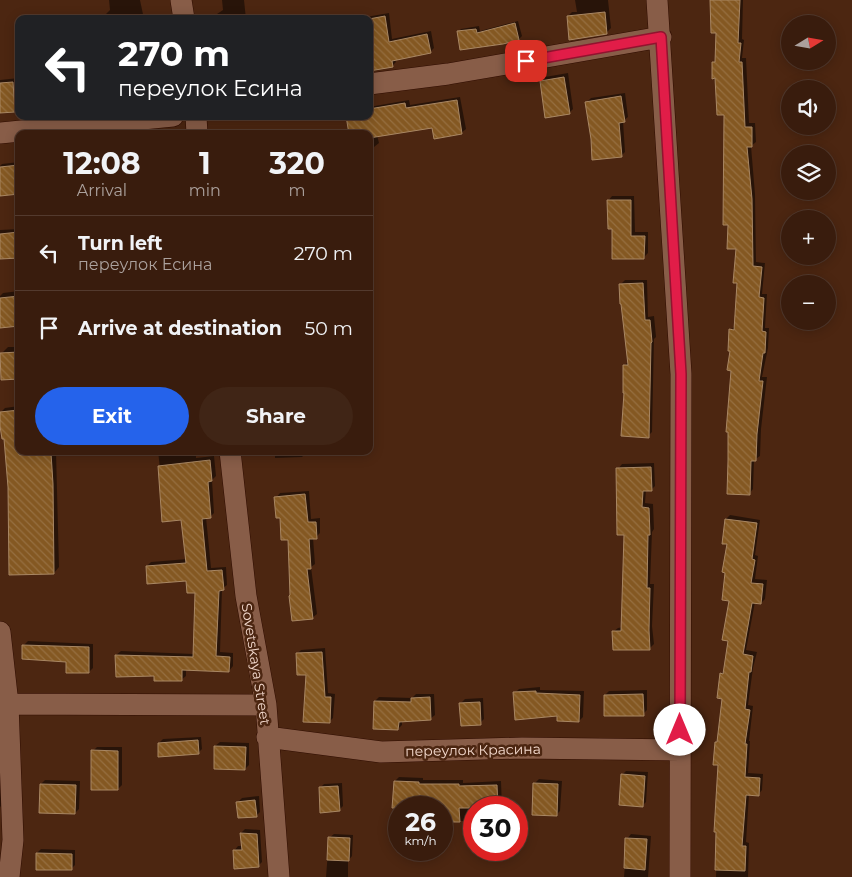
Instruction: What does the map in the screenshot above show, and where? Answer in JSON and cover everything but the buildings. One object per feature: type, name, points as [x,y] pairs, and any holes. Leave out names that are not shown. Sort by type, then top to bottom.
[{"type":"street","points":[[182,0],[184,15]]},
{"type":"street","points":[[657,0],[661,37],[681,374],[680,877]]},
{"type":"street","points":[[373,83],[448,74],[661,37]]},
{"type":"street","points":[[22,130],[130,120]]},
{"type":"street","points":[[0,132],[15,131]]},
{"type":"street","name":"Sovetskaya Street","points":[[230,455],[246,596],[266,705],[279,877]]},
{"type":"street","points":[[0,632],[13,840],[10,877]]},
{"type":"street","points":[[4,704],[266,705]]},
{"type":"street","name":"переулок Красина","points":[[267,738],[381,752],[522,748],[680,750]]},
{"type":"route","points":[[526,61],[661,37],[681,374],[680,730]]}]
